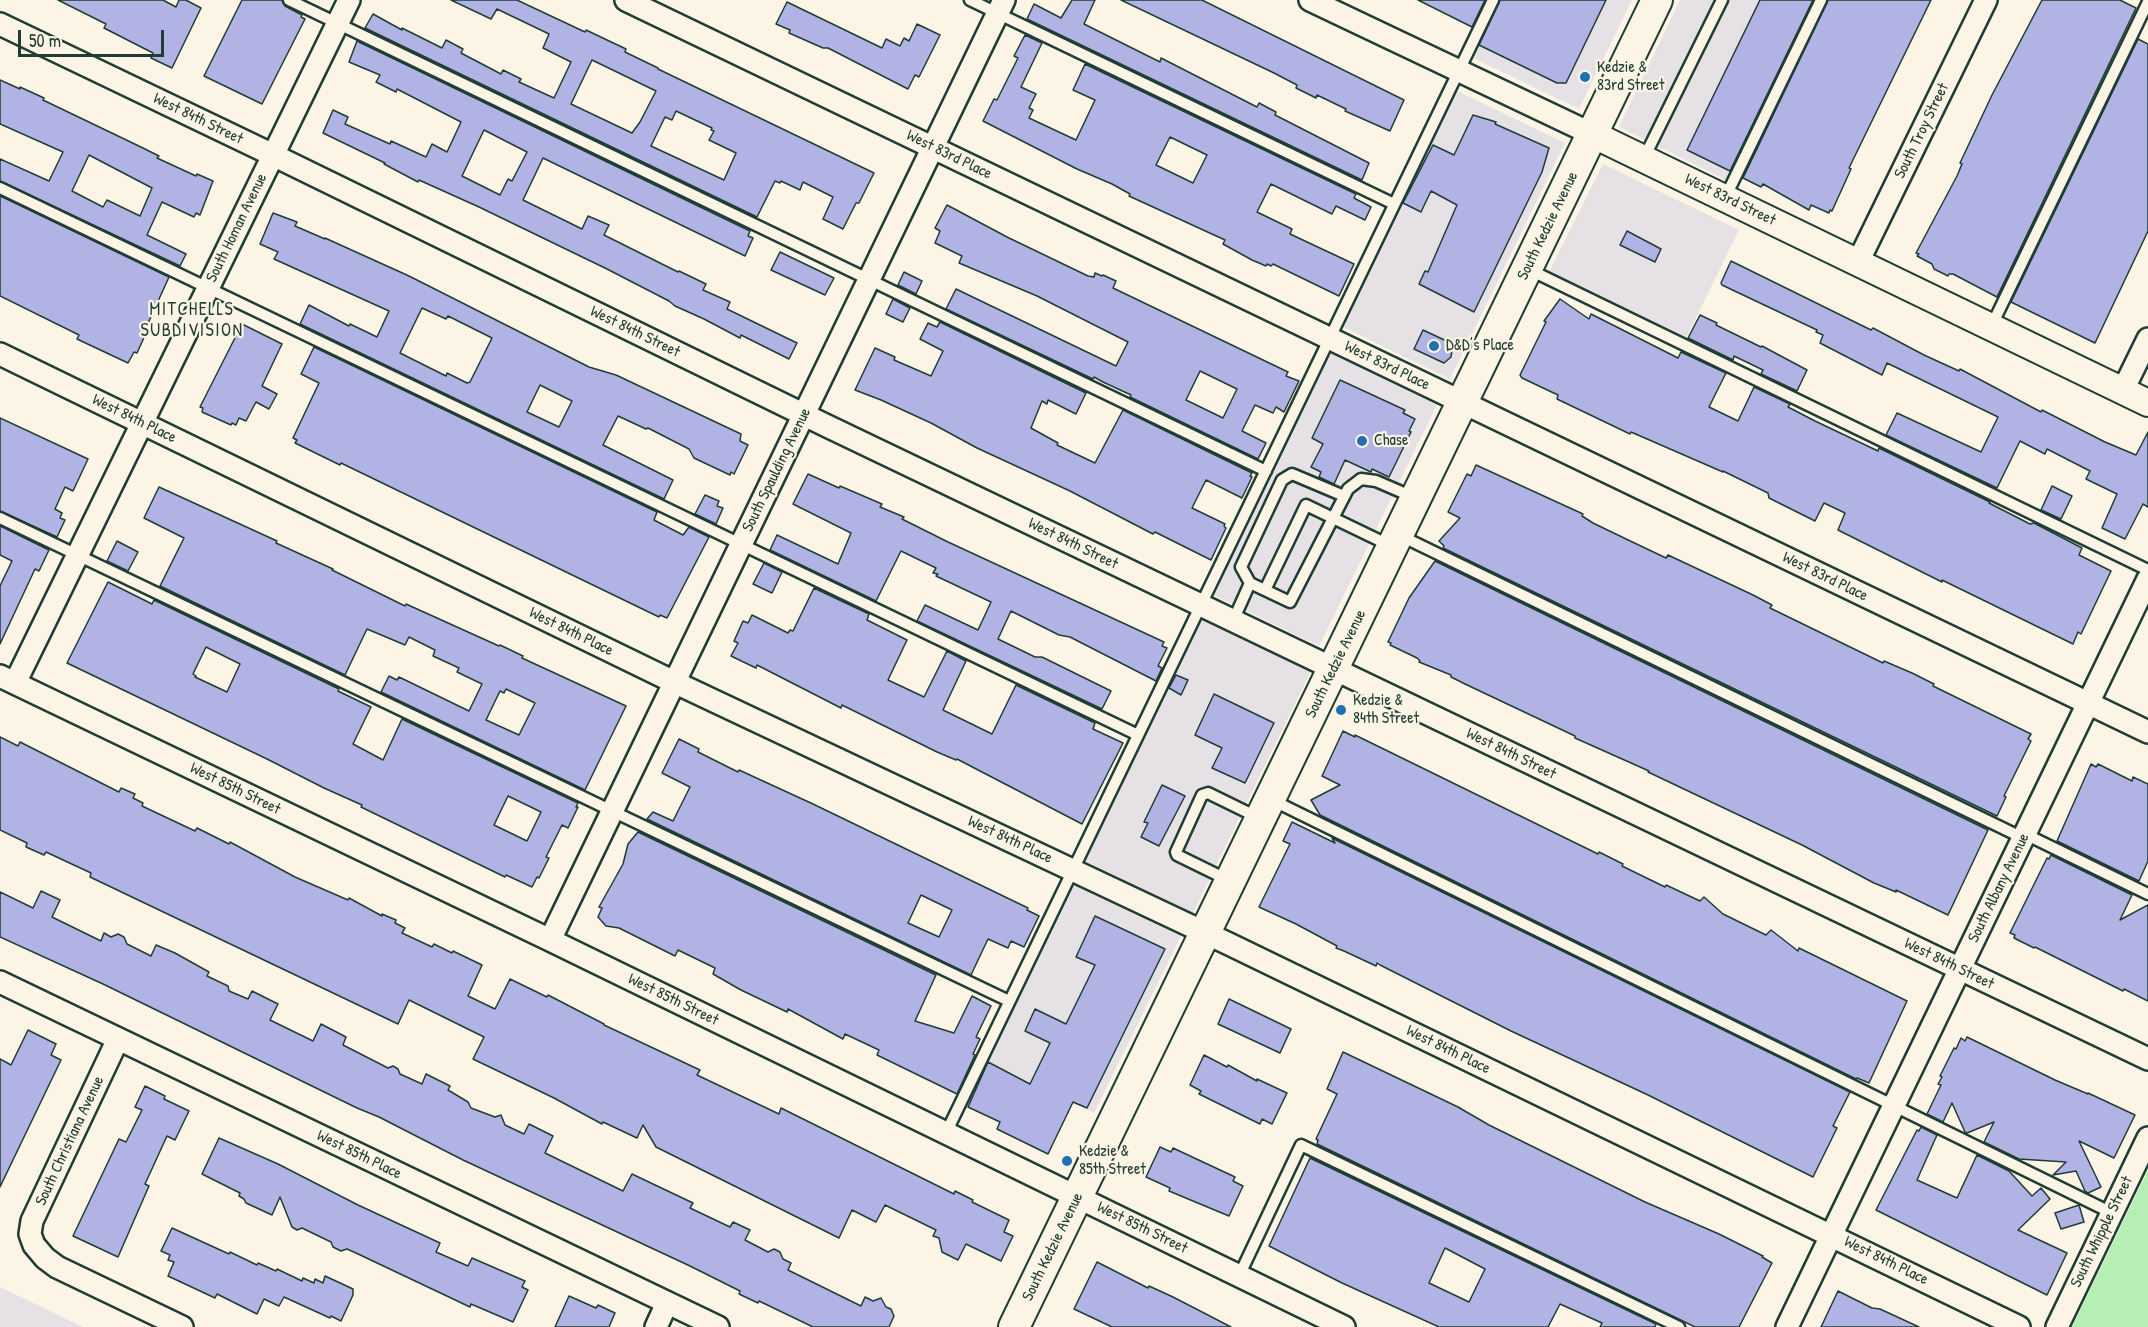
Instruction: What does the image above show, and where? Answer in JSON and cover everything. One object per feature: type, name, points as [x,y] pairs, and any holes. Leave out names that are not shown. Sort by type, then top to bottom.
[{"type":"main road","name":"South Kedzie Avenue","points":[[1018,1326],[1077,1197],[1657,0]]},
{"type":"street","name":"South Homan Avenue","points":[[8,680],[78,555],[349,0]]},
{"type":"street","name":"West 83rd Place","points":[[626,0],[2148,732]]},
{"type":"street","name":"South Troy Street","points":[[1858,262],[1986,0]]},
{"type":"street","name":"West 83rd Street","points":[[1321,2],[1458,72],[1592,134],[2148,403]]},
{"type":"street","name":"South Spaulding Avenue","points":[[550,940],[1001,7]]},
{"type":"street","name":"West 84th Street","points":[[0,24],[1233,621],[2148,1059]]},
{"type":"street","points":[[2123,390],[2148,339]]},
{"type":"street","name":"West 84th Place","points":[[0,354],[675,682],[1205,933],[2019,1327]]},
{"type":"street","name":"South Albany Avenue","points":[[1787,1327],[2148,579]]},
{"type":"street","name":"West 85th Street","points":[[8,680],[550,940],[1344,1327]]},
{"type":"street","name":"West 85th Place","points":[[0,982],[718,1327]]},
{"type":"street","name":"South Christiana Avenue","points":[[118,1039],[32,1221],[30,1234],[34,1245],[57,1267],[182,1327]]},
{"type":"street","name":"South Whipple Street","points":[[2057,1327],[2148,1138]]},
{"type":"street","points":[[656,1327],[668,1303]]},
{"type":"lane","points":[[289,0],[1266,471]]},
{"type":"lane","points":[[970,0],[1001,7],[1395,204]]},
{"type":"lane","points":[[946,1133],[1493,0]]},
{"type":"lane","points":[[1644,159],[1722,0]]},
{"type":"lane","points":[[1725,198],[1821,0]]},
{"type":"lane","points":[[1991,327],[2148,2]]},
{"type":"lane","points":[[0,188],[1138,735]]},
{"type":"lane","points":[[1528,269],[2148,570]]},
{"type":"lane","points":[[1344,496],[1292,474],[1282,480],[1241,567],[1250,583],[1290,602],[1344,496],[1348,489],[1360,479],[1376,481],[1416,499]]},
{"type":"lane","points":[[1265,590],[1306,505],[1333,518],[1396,541],[2148,894]]},
{"type":"lane","points":[[0,518],[1010,1001]]},
{"type":"lane","points":[[1233,621],[1250,583]]},
{"type":"lane","points":[[1230,881],[1177,855],[1176,852],[1202,795],[1208,793],[1265,809],[1894,1105],[2112,1213]]},
{"type":"lane","points":[[1239,1276],[1301,1145],[1678,1327]]},
{"type":"shaded area","points":[[1493,0],[1632,0],[1579,109],[1467,55]]},
{"type":"shaded area","points":[[1680,0],[1821,0],[1732,183],[1619,127]]},
{"type":"shaded area","points":[[1451,88],[1565,143],[1450,379],[1337,324]]},
{"type":"shaded area","points":[[1603,164],[1739,230],[1683,344],[1546,278]]},
{"type":"shaded area","points":[[1324,350],[1437,405],[1319,646],[1207,592]]},
{"type":"shaded area","points":[[1195,617],[1311,671],[1193,913],[1079,858]]},
{"type":"shaded area","points":[[1067,882],[1181,936],[1094,1113],[982,1059]]},
{"type":"shaded area","points":[[0,1287],[83,1327],[0,1327]]},
{"type":"green space","points":[[2148,1170],[2148,1327],[2072,1327]]},
{"type":"building","points":[[58,0],[163,0],[176,7],[179,0],[186,0],[201,8],[172,68],[151,58],[153,53],[104,28],[106,24]]},
{"type":"building","points":[[242,0],[282,0],[285,6],[305,19],[262,104],[204,76]]},
{"type":"building","points":[[451,0],[517,0],[626,49],[625,52],[658,69],[874,173],[843,229],[823,219],[833,197],[803,182],[800,190],[781,181],[780,183],[775,181],[757,217],[365,28],[373,14],[442,48],[446,40],[463,49],[461,53],[501,74],[503,70],[521,79],[519,82],[554,98],[571,62],[543,48],[549,34],[497,9],[491,19]],"holes":[[[592,60],[656,91],[632,133],[571,104]],[[676,111],[712,128],[711,130],[714,131],[709,140],[736,153],[724,180],[651,146],[665,117],[672,120]]]},
{"type":"building","points":[[1072,0],[1095,0],[1084,24],[1160,62],[1161,58],[1257,107],[1259,103],[1276,112],[1275,115],[1369,163],[1362,180],[1027,19],[1034,4],[1061,18]]},
{"type":"building","points":[[1121,0],[1202,0],[1404,100],[1390,131],[1345,111],[1346,109],[1317,95],[1316,98],[1274,73]]},
{"type":"building","points":[[1418,0],[1485,0],[1472,27]]},
{"type":"building","points":[[1500,0],[1606,0],[1566,83],[1557,83],[1479,45]]},
{"type":"building","points":[[1760,0],[1813,0],[1730,171],[1687,150]]},
{"type":"building","points":[[1828,0],[1931,0],[1849,168],[1851,169],[1832,211],[1830,210],[1829,213],[1811,205],[1809,210],[1763,184],[1761,187],[1743,178]]},
{"type":"building","points":[[2042,0],[2120,0],[2136,8],[1997,297],[1953,274],[1948,276],[1934,269],[1932,264],[1917,256],[1919,254],[1916,253],[1957,176],[1962,164],[1960,163],[1992,95]]},
{"type":"building","points":[[787,2],[882,48],[886,39],[900,46],[904,38],[909,41],[917,24],[940,35],[919,77],[915,75],[908,89],[828,48],[789,33],[790,30],[776,24]]},
{"type":"building","points":[[1025,35],[1042,43],[1021,87],[1036,94],[1029,108],[1033,110],[1029,118],[1076,140],[1095,100],[1073,90],[1085,64],[1356,194],[1354,198],[1371,207],[1365,220],[1336,206],[1332,214],[1271,184],[1257,212],[1292,229],[1290,234],[1354,264],[1339,296],[1273,264],[1266,266],[1252,260],[1223,244],[1225,240],[1129,196],[1130,194],[1112,184],[1077,169],[983,121],[994,99],[997,100],[1018,58],[1014,56]],"holes":[[[1170,137],[1207,155],[1193,183],[1156,165]]]},
{"type":"building","points":[[2138,39],[2148,44],[2148,231],[2095,343],[2011,302]]},
{"type":"building","points":[[357,41],[750,231],[748,236],[753,238],[745,256],[543,158],[523,200],[582,229],[588,216],[609,225],[604,235],[706,284],[703,290],[730,302],[727,309],[797,343],[789,359],[741,335],[740,338],[607,269],[479,207],[419,180],[418,182],[323,133],[333,110],[348,117],[345,124],[426,157],[432,144],[447,152],[461,122],[397,89],[396,92],[376,82],[380,75],[349,62]],"holes":[[[484,130],[527,152],[512,181],[508,179],[500,195],[462,176]]]},
{"type":"building","points":[[0,80],[44,98],[43,100],[159,156],[157,158],[196,176],[197,174],[213,181],[200,215],[196,213],[194,217],[162,202],[147,235],[186,254],[180,266],[0,181],[0,159],[49,181],[63,152],[0,124]],"holes":[[[89,155],[152,188],[140,216],[107,200],[103,207],[72,191]]]},
{"type":"building","points":[[1473,115],[1496,122],[1495,124],[1549,148],[1542,172],[1474,312],[1419,284],[1425,271],[1428,272],[1457,205],[1431,191],[1421,212],[1403,203],[1433,145],[1454,155]]},
{"type":"building","points":[[0,196],[169,277],[137,353],[134,352],[128,363],[77,339],[79,335],[0,296]]},
{"type":"building","points":[[947,205],[1088,276],[1094,277],[1095,273],[1116,281],[1113,288],[1288,372],[1286,376],[1299,381],[1284,412],[1276,407],[1273,413],[1255,405],[1242,431],[1266,443],[1258,459],[1094,377],[1093,379],[946,309],[956,289],[1116,366],[1128,342],[1037,296],[959,263],[962,256],[935,243],[940,231],[935,228]],"holes":[[[1200,371],[1237,389],[1223,418],[1186,400]]]},
{"type":"building","points":[[273,213],[297,222],[295,226],[409,276],[589,367],[616,375],[741,434],[740,441],[748,445],[734,474],[731,472],[730,475],[694,458],[689,449],[618,416],[603,445],[673,480],[664,499],[300,324],[309,305],[349,326],[350,324],[377,337],[389,311],[274,259],[278,252],[260,244]],"holes":[[[422,308],[446,319],[448,316],[492,338],[470,382],[467,383],[447,373],[446,376],[400,353]],[[540,385],[572,401],[559,427],[527,412]]]},
{"type":"building","points":[[1627,231],[1661,249],[1655,262],[1620,245]]},
{"type":"building","points":[[780,252],[834,278],[825,295],[771,270]]},
{"type":"building","points":[[1731,261],[1871,330],[1873,328],[1924,355],[1959,371],[1960,369],[2041,412],[2042,410],[2136,455],[2148,432],[2148,507],[2143,504],[2125,539],[2102,528],[2117,494],[2086,479],[2090,471],[2047,449],[2045,454],[2020,441],[1997,488],[1886,435],[1897,413],[1981,452],[1998,417],[1887,363],[1882,375],[1820,343],[1823,335],[1816,332],[1817,330],[1722,285]]},
{"type":"building","points":[[904,272],[922,281],[916,294],[898,285]]},
{"type":"building","points":[[893,299],[910,308],[903,322],[886,314]]},
{"type":"building","points":[[1560,299],[1589,319],[1591,314],[1678,358],[1681,352],[1726,373],[1709,407],[1738,421],[1754,387],[1790,404],[1788,407],[1815,421],[1878,451],[1879,448],[2082,548],[2079,555],[2111,571],[2081,634],[2078,632],[2073,644],[1838,530],[1845,513],[1824,503],[1815,521],[1769,498],[1768,493],[1723,471],[1631,432],[1630,434],[1557,399],[1558,395],[1522,378],[1520,375],[1546,322],[1544,321]]},
{"type":"building","points":[[1700,315],[1807,370],[1797,391],[1761,374],[1763,370],[1734,356],[1733,360],[1688,338]]},
{"type":"building","points":[[940,322],[1086,393],[1076,414],[1048,400],[1047,404],[1042,401],[1031,428],[1058,443],[1057,445],[1095,463],[1123,410],[1252,473],[1242,498],[1206,480],[1192,508],[1225,524],[1226,528],[1211,560],[977,448],[931,423],[855,390],[875,348],[895,357],[894,360],[931,376],[943,351],[920,339],[928,323],[937,327]]},
{"type":"building","points":[[242,324],[282,344],[262,386],[277,394],[269,409],[256,402],[246,421],[239,418],[236,425],[232,423],[231,425],[202,412],[203,408],[200,407]]},
{"type":"building","name":"D&D’s Place","points":[[1423,330],[1453,344],[1451,357],[1444,363],[1414,349]]},
{"type":"building","points":[[314,347],[657,512],[654,520],[683,535],[689,527],[709,537],[667,618],[660,615],[659,617],[295,443],[297,440],[293,438],[319,383],[301,374]]},
{"type":"building","name":"Chase","points":[[1340,380],[1405,410],[1403,413],[1415,419],[1389,477],[1372,469],[1371,472],[1345,460],[1334,484],[1319,477],[1321,472],[1311,467],[1323,444],[1312,438]]},
{"type":"building","points":[[0,418],[88,459],[73,491],[65,487],[55,509],[62,513],[60,518],[65,520],[57,537],[0,511]]},
{"type":"building","points":[[1476,465],[1583,514],[1582,516],[1593,523],[1666,558],[1668,555],[1753,595],[1772,605],[1770,608],[1883,663],[1884,661],[1912,673],[1934,684],[1933,686],[2031,734],[2028,739],[2031,741],[2004,796],[2006,797],[1997,816],[1443,548],[1444,546],[1439,541],[1460,518],[1448,512],[1467,474],[1471,476]]},
{"type":"building","points":[[808,474],[882,504],[880,507],[904,517],[902,519],[948,542],[1164,642],[1162,646],[1167,648],[1158,666],[1162,668],[1156,681],[1070,637],[1059,635],[1011,611],[998,639],[1035,657],[1042,657],[1111,691],[1102,709],[917,621],[925,605],[978,630],[991,602],[936,576],[938,574],[933,573],[936,568],[901,551],[876,601],[770,550],[777,535],[838,564],[851,533],[793,504]]},
{"type":"building","points":[[2052,486],[2072,496],[2061,519],[2041,510]]},
{"type":"building","points":[[159,487],[277,541],[276,543],[405,606],[406,604],[500,645],[523,656],[522,658],[626,706],[585,790],[381,692],[389,676],[397,680],[399,677],[469,711],[482,684],[457,672],[459,668],[433,656],[435,650],[409,637],[405,645],[367,629],[345,675],[160,586],[184,538],[144,518]],"holes":[[[506,689],[535,703],[519,735],[486,720],[500,691],[504,693]]]},
{"type":"building","points":[[705,495],[719,501],[717,506],[723,508],[716,524],[695,514]]},
{"type":"building","points":[[0,526],[49,550],[39,571],[35,569],[0,644],[0,586],[12,561],[0,555]]},
{"type":"building","points":[[117,541],[138,552],[128,571],[107,561]]},
{"type":"building","points":[[1435,561],[1988,830],[1948,915],[1896,890],[1896,892],[1874,883],[1802,845],[1575,738],[1451,675],[1419,662],[1417,658],[1390,645],[1391,643],[1388,642],[1409,598]]},
{"type":"building","points":[[764,563],[782,572],[772,593],[753,584]]},
{"type":"building","points":[[108,582],[152,604],[154,600],[339,689],[338,691],[371,707],[353,744],[383,760],[402,719],[578,803],[576,807],[578,807],[568,828],[562,825],[546,857],[549,858],[532,887],[506,875],[505,877],[361,807],[362,805],[67,663]],"holes":[[[206,647],[240,664],[227,692],[193,674]],[[508,796],[541,812],[527,841],[494,825]]]},
{"type":"building","points":[[814,588],[869,614],[867,620],[907,640],[888,680],[924,697],[947,651],[966,661],[943,710],[992,734],[1016,685],[1095,723],[1093,729],[1123,743],[1082,824],[957,759],[937,752],[842,705],[841,708],[757,665],[756,668],[731,656],[738,643],[734,641],[743,621],[748,623],[752,615],[788,633],[790,630],[793,631]]},
{"type":"building","points":[[1176,675],[1188,680],[1181,695],[1169,688]]},
{"type":"building","points":[[1214,694],[1274,723],[1245,783],[1212,768],[1222,748],[1195,735]]},
{"type":"building","points":[[1343,731],[1598,854],[1599,852],[1665,887],[1666,885],[1700,901],[1704,897],[1723,914],[1766,935],[1771,930],[1798,951],[1799,948],[1907,1001],[1869,1083],[1856,1079],[1320,815],[1311,800],[1340,785],[1322,776]]},
{"type":"building","points":[[0,737],[18,746],[20,742],[119,792],[121,788],[135,794],[133,798],[143,803],[142,806],[195,831],[197,828],[229,844],[230,842],[295,877],[348,900],[349,898],[382,916],[382,914],[396,920],[395,923],[405,928],[402,933],[432,947],[434,944],[452,953],[453,951],[482,965],[468,996],[495,1009],[510,979],[547,997],[548,995],[604,1025],[700,1070],[697,1075],[779,1114],[781,1108],[954,1194],[955,1191],[973,1200],[972,1202],[1009,1220],[1004,1232],[1013,1236],[1001,1261],[966,1244],[958,1260],[942,1252],[939,1238],[933,1236],[936,1230],[885,1205],[876,1222],[852,1210],[839,1238],[656,1147],[643,1125],[637,1138],[603,1122],[602,1124],[473,1059],[484,1037],[409,1000],[398,1024],[90,877],[91,873],[46,852],[44,855],[26,847],[27,843],[0,830]]},
{"type":"building","points":[[679,739],[699,749],[698,752],[738,772],[739,770],[813,804],[1028,908],[1027,910],[1039,916],[1024,947],[1011,941],[1008,948],[988,939],[971,975],[647,819],[653,812],[673,821],[690,787],[662,773]],"holes":[[[921,895],[952,910],[939,937],[908,923]]]},
{"type":"building","points":[[2091,764],[2096,767],[2098,764],[2132,781],[2133,777],[2148,784],[2148,861],[2139,881],[2057,841]]},
{"type":"building","points":[[1162,785],[1185,796],[1159,846],[1141,837],[1148,823],[1144,822]]},
{"type":"building","points":[[1292,822],[1335,843],[1332,838],[1850,1092],[1833,1126],[1837,1128],[1813,1177],[1648,1095],[1511,1031],[1377,963],[1376,966],[1336,948],[1337,946],[1296,924],[1259,907],[1290,844],[1283,841]]},
{"type":"building","points":[[638,832],[936,975],[915,1021],[954,1033],[972,996],[991,1006],[976,1037],[980,1039],[973,1054],[975,1055],[957,1094],[877,1055],[879,1050],[845,1034],[843,1039],[788,1009],[787,1012],[741,990],[713,974],[715,968],[678,950],[675,956],[619,928],[606,926],[598,917],[602,908],[599,907],[623,864],[628,844]]},
{"type":"building","points":[[2051,855],[2132,895],[2120,920],[2148,905],[2148,1001],[2034,948],[2014,938],[2015,935],[2010,933],[2047,858],[2049,859]]},
{"type":"building","points":[[41,891],[60,900],[52,917],[101,941],[104,933],[111,937],[118,934],[124,937],[127,944],[151,956],[156,945],[175,953],[209,972],[207,976],[228,986],[229,991],[248,999],[252,991],[278,1004],[270,1020],[313,1041],[321,1024],[346,1037],[343,1045],[388,1068],[393,1066],[400,1074],[422,1084],[426,1074],[450,1086],[448,1090],[468,1102],[471,1108],[495,1117],[501,1115],[505,1125],[524,1134],[529,1124],[553,1136],[545,1153],[623,1191],[632,1174],[693,1203],[690,1208],[730,1227],[733,1222],[750,1230],[745,1240],[768,1252],[774,1249],[780,1252],[783,1259],[791,1263],[788,1270],[861,1306],[865,1297],[873,1301],[881,1298],[894,1316],[889,1327],[813,1327],[759,1301],[758,1303],[739,1294],[740,1291],[690,1266],[463,1160],[103,984],[0,937],[0,892],[33,908]]},
{"type":"building","points":[[1095,916],[1165,949],[1087,1108],[1073,1102],[1048,1154],[997,1129],[1000,1122],[968,1107],[988,1062],[1030,1084],[1050,1043],[1025,1031],[1035,1009],[1066,1024],[1095,965],[1076,957]]},
{"type":"building","points":[[1229,999],[1291,1029],[1280,1053],[1218,1024]]},
{"type":"building","points":[[28,1030],[56,1044],[51,1055],[61,1060],[0,1187],[0,1059],[11,1065]]},
{"type":"building","points":[[1967,1037],[2055,1080],[2135,1115],[2114,1158],[2079,1141],[2101,1187],[2088,1193],[2076,1171],[2053,1175],[2066,1162],[2019,1159],[1984,1142],[1994,1122],[1965,1132],[1952,1103],[1943,1122],[1927,1114],[1941,1085],[1938,1084],[1942,1077],[1940,1076],[1954,1048],[1956,1049],[1961,1038],[1965,1041]]},
{"type":"building","points":[[1343,1052],[1458,1107],[1489,1125],[1645,1202],[1763,1256],[1772,1263],[1739,1327],[1695,1327],[1317,1144],[1316,1139],[1337,1094],[1327,1089]]},
{"type":"building","points":[[1204,1055],[1287,1093],[1272,1124],[1262,1119],[1260,1124],[1199,1094],[1201,1091],[1190,1085]]},
{"type":"building","points":[[145,1086],[165,1096],[164,1099],[189,1111],[175,1140],[167,1136],[145,1184],[149,1186],[118,1257],[73,1236],[119,1139],[126,1142],[142,1110],[135,1107]]},
{"type":"building","points":[[1921,1127],[1937,1135],[1917,1180],[1957,1198],[1977,1155],[2009,1171],[2032,1196],[2041,1188],[2050,1199],[2018,1230],[2067,1253],[2047,1295],[1876,1210],[1917,1130],[1919,1131]]},
{"type":"building","points":[[219,1138],[278,1164],[440,1243],[436,1252],[468,1266],[472,1258],[525,1281],[522,1287],[528,1290],[513,1322],[471,1304],[470,1307],[347,1249],[341,1251],[333,1247],[331,1242],[302,1228],[297,1230],[292,1227],[280,1197],[272,1215],[246,1203],[239,1196],[240,1193],[202,1174]]},
{"type":"building","points":[[1160,1147],[1171,1152],[1173,1148],[1235,1177],[1233,1181],[1243,1186],[1229,1216],[1169,1191],[1170,1188],[1146,1177]]},
{"type":"building","points":[[1310,1158],[1656,1324],[1655,1327],[1600,1327],[1602,1323],[1560,1304],[1548,1327],[1439,1327],[1342,1283],[1269,1246]],"holes":[[[1445,1248],[1485,1269],[1469,1302],[1429,1283]]]},
{"type":"building","points":[[2079,1205],[2084,1222],[2061,1229],[2055,1213]]},
{"type":"building","points":[[172,1228],[229,1254],[230,1252],[276,1271],[277,1269],[302,1281],[303,1278],[314,1283],[315,1279],[323,1283],[325,1276],[353,1289],[353,1295],[341,1321],[284,1297],[279,1306],[264,1299],[257,1314],[217,1294],[215,1298],[168,1276],[174,1262],[168,1260],[170,1255],[161,1251]]},
{"type":"building","points":[[1097,1262],[1231,1327],[1112,1327],[1074,1309]]},
{"type":"building","points":[[1838,1291],[1872,1308],[1880,1309],[1919,1327],[1821,1327]]},
{"type":"building","points":[[569,1296],[596,1308],[598,1305],[615,1313],[609,1327],[555,1327]]},
{"type":"place","name":"Kedzie & 83rd Street","points":[[1585,77]]},
{"type":"place","name":"D&D’s Place","points":[[1434,346]]},
{"type":"place","name":"Chase","points":[[1362,441]]},
{"type":"place","name":"Kedzie & 84th Street","points":[[1341,710]]},
{"type":"place","name":"Kedzie & 85th Street","points":[[1067,1161]]},
{"type":"district","name":"MITCHELLS SUBDIVISION","points":[[192,320]]}]
